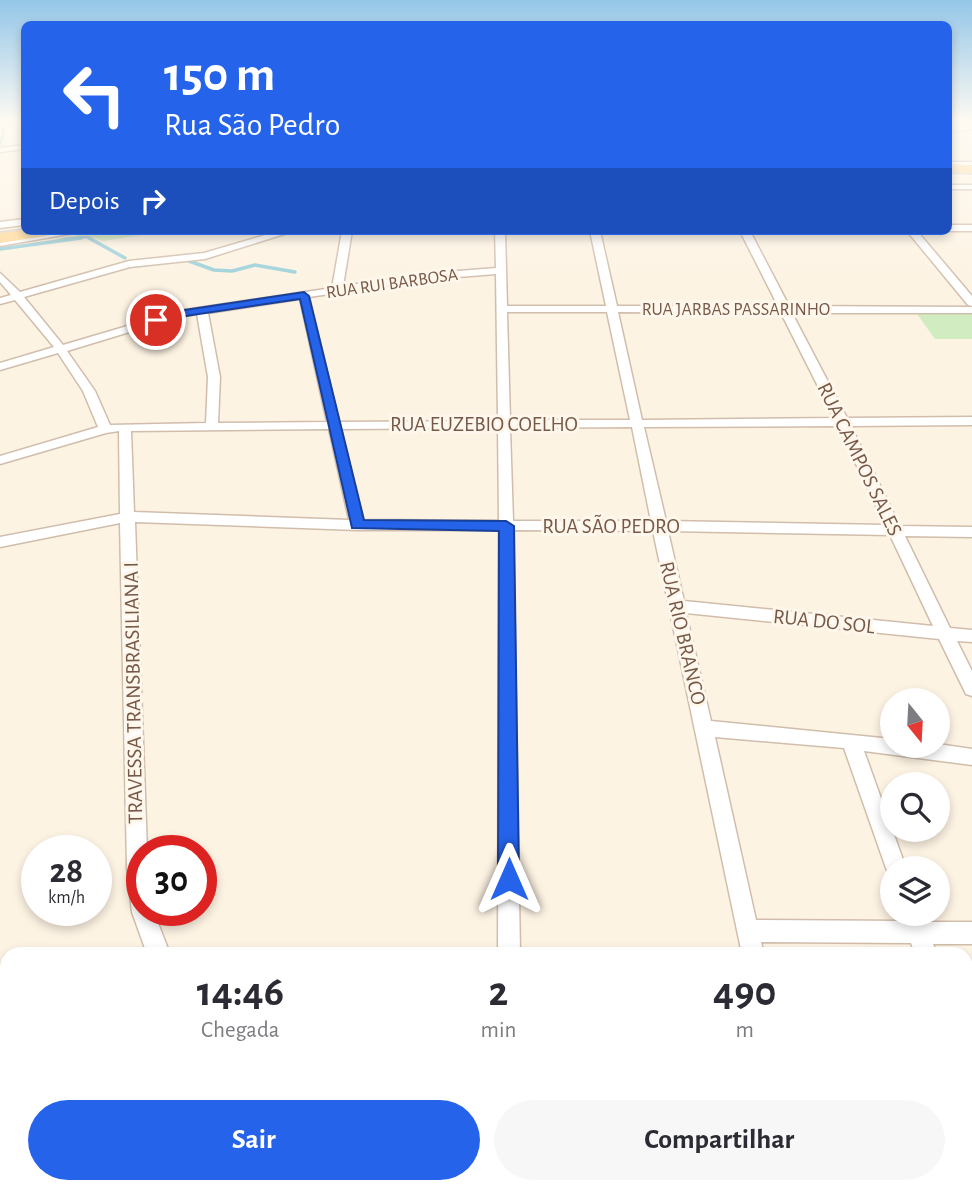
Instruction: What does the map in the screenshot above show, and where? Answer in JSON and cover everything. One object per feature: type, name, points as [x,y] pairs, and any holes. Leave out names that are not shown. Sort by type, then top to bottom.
[{"type":"main road","points":[[0,232],[21,229]]},
{"type":"main road","points":[[0,238],[21,235]]},
{"type":"street","points":[[952,185],[970,176]]},
{"type":"street","points":[[0,225],[21,222]]},
{"type":"street","points":[[952,228],[972,228]]},
{"type":"street","points":[[0,243],[54,235]]},
{"type":"street","points":[[0,301],[129,264],[205,256],[276,235]]},
{"type":"street","points":[[337,290],[346,235]]},
{"type":"street","points":[[500,235],[506,526],[509,947]]},
{"type":"street","name":"RUA RIO BRANCO","points":[[596,235],[751,947]]},
{"type":"street","name":"RUA CAMPOS SALES","points":[[747,235],[843,422],[972,689]]},
{"type":"street","points":[[915,235],[972,303]]},
{"type":"street","name":"RUA RUI BARBOSA","points":[[0,367],[178,314],[433,276],[499,271]]},
{"type":"street","points":[[0,276],[59,348],[102,414],[106,429]]},
{"type":"street","points":[[304,296],[358,524]]},
{"type":"street","name":"RUA JARBAS PASSARINHO","points":[[501,309],[972,310]]},
{"type":"street","points":[[202,311],[214,377],[212,426]]},
{"type":"street","name":"RUA EUZEBIO COELHO","points":[[0,460],[106,429],[125,427],[972,421]]},
{"type":"street","name":"TRAVESSA TRANSBRASILIANA I","points":[[125,427],[135,837],[140,904],[148,933],[155,947]]},
{"type":"street","name":"RUA SÃO PEDRO","points":[[0,542],[129,517],[358,524],[972,532]]},
{"type":"street","name":"RUA DO SOL","points":[[676,606],[972,636]]},
{"type":"street","points":[[704,728],[851,741],[972,757]]},
{"type":"street","points":[[851,741],[892,856]]},
{"type":"street","points":[[747,931],[972,933]]},
{"type":"green space","points":[[78,235],[141,235],[103,241],[89,236],[53,239]]},
{"type":"green space","points":[[917,314],[972,314],[972,339],[935,339]]},
{"type":"waterway","points":[[0,249],[81,238]]},
{"type":"waterway","points":[[89,238],[125,258]]},
{"type":"waterway","points":[[64,239],[92,239]]},
{"type":"waterway","points":[[189,261],[214,270],[232,271],[255,265],[295,272]]},
{"type":"route","points":[[156,320],[178,314],[304,296],[358,524],[506,526],[509,879]]}]
